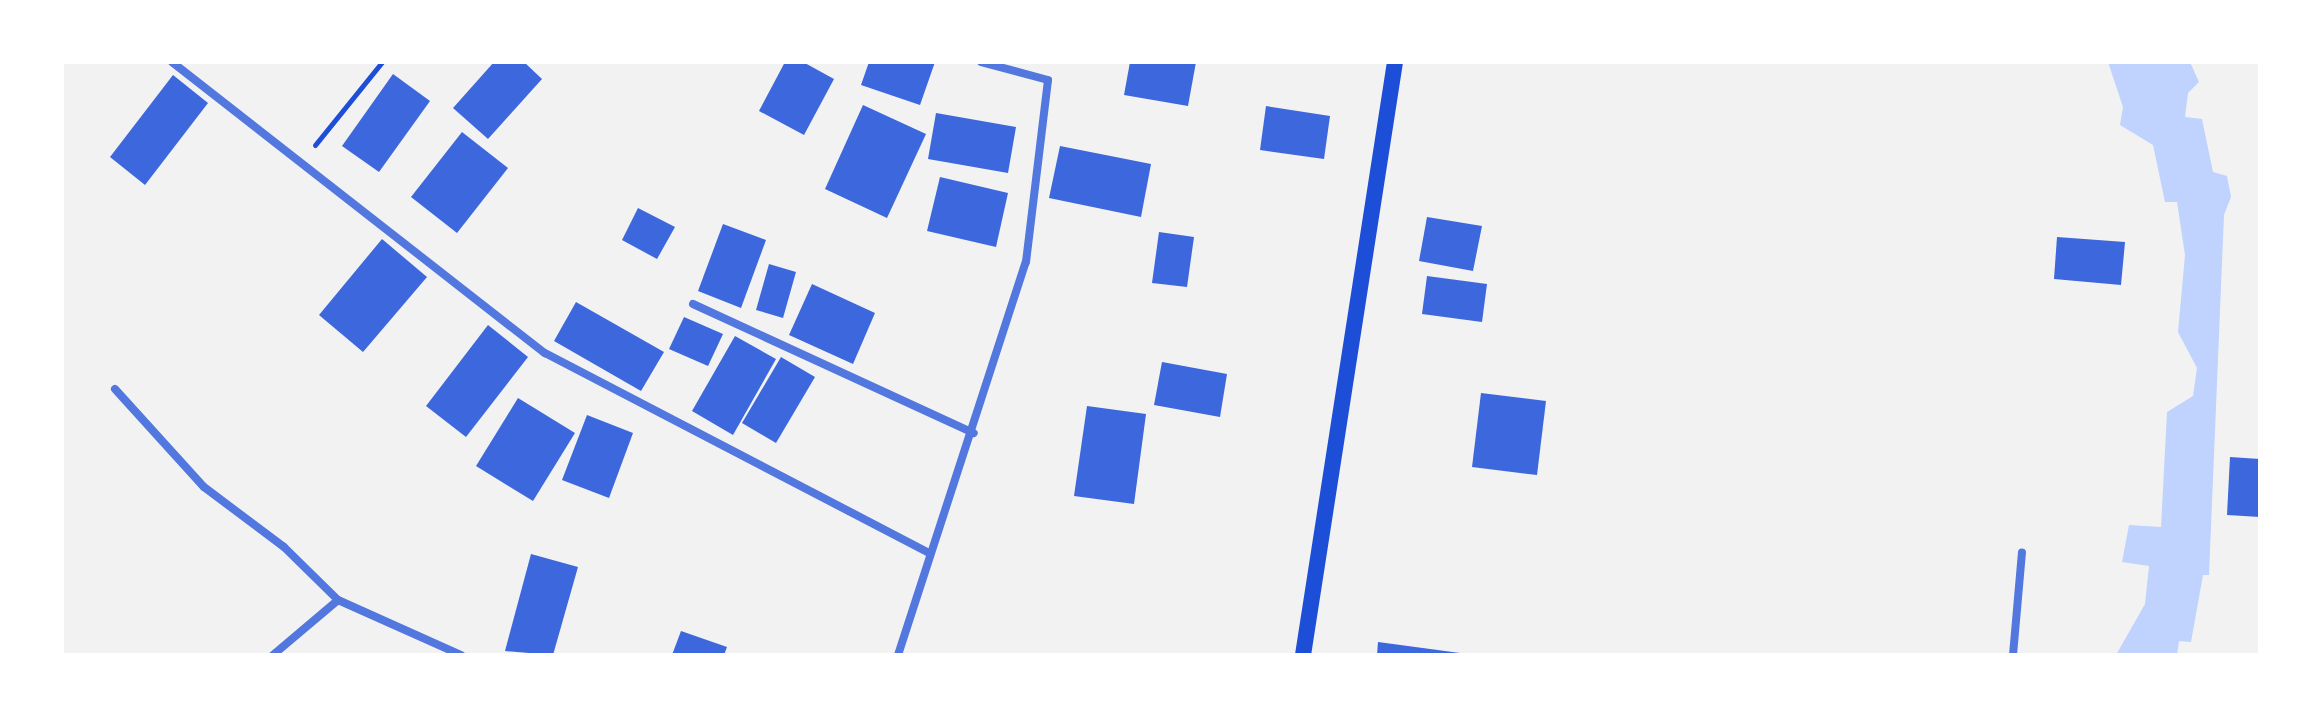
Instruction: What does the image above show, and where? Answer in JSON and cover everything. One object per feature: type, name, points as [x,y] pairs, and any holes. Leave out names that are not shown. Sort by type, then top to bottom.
[{"type":"main road","points":[[1303,655],[1395,62]]},
{"type":"street","points":[[172,62],[545,353],[928,552]]},
{"type":"street","points":[[898,655],[928,552],[974,433],[1026,262],[1048,80],[981,62]]},
{"type":"street","points":[[693,304],[974,433]]},
{"type":"street","points":[[115,389],[204,487],[284,547],[338,600],[461,655]]},
{"type":"street","points":[[2013,655],[2022,552]]},
{"type":"street","points":[[273,655],[338,600]]},
{"type":"path","points":[[301,161],[382,62]]},
{"type":"water","points":[[2108,62],[2190,62],[2199,82],[2188,93],[2185,117],[2202,119],[2213,172],[2227,176],[2231,197],[2224,215],[2209,575],[2203,575],[2191,642],[2179,641],[2177,655],[2116,655],[2145,604],[2149,566],[2122,562],[2129,525],[2161,527],[2167,412],[2193,396],[2197,368],[2178,332],[2185,255],[2177,202],[2165,202],[2153,145],[2120,125],[2123,107]]},
{"type":"building","points":[[494,62],[524,62],[542,79],[488,139],[453,108]]},
{"type":"building","points":[[785,62],[803,62],[834,79],[804,135],[759,111]]},
{"type":"building","points":[[869,62],[935,62],[920,105],[861,85]]},
{"type":"building","points":[[1130,62],[1196,62],[1188,106],[1124,95]]},
{"type":"building","points":[[393,74],[430,101],[379,172],[342,146]]},
{"type":"building","points":[[173,75],[208,103],[145,185],[110,157]]},
{"type":"building","points":[[863,105],[926,134],[887,218],[825,189]]},
{"type":"building","points":[[1266,106],[1330,116],[1324,159],[1260,150]]},
{"type":"building","points":[[936,113],[1016,127],[1008,173],[928,159]]},
{"type":"building","points":[[462,132],[508,168],[457,233],[411,197]]},
{"type":"building","points":[[1060,146],[1151,164],[1141,217],[1049,198]]},
{"type":"building","points":[[940,177],[1008,193],[996,247],[927,231]]},
{"type":"building","points":[[638,208],[675,227],[657,259],[622,240]]},
{"type":"building","points":[[1427,217],[1482,226],[1473,271],[1419,261]]},
{"type":"building","points":[[723,224],[766,240],[741,308],[698,291]]},
{"type":"building","points":[[1159,232],[1194,237],[1187,287],[1152,283]]},
{"type":"building","points":[[2057,237],[2125,242],[2121,285],[2054,279]]},
{"type":"building","points":[[382,239],[427,277],[363,352],[319,315]]},
{"type":"building","points":[[769,264],[796,272],[783,318],[756,310]]},
{"type":"building","points":[[1427,276],[1487,284],[1482,322],[1422,314]]},
{"type":"building","points":[[812,284],[875,313],[853,364],[789,335]]},
{"type":"building","points":[[576,302],[664,352],[641,391],[554,341]]},
{"type":"building","points":[[684,317],[723,334],[708,366],[669,349]]},
{"type":"building","points":[[488,325],[528,357],[466,437],[426,406]]},
{"type":"building","points":[[735,336],[776,359],[733,435],[692,411]]},
{"type":"building","points":[[781,357],[815,377],[776,443],[742,423]]},
{"type":"building","points":[[1162,362],[1227,374],[1220,417],[1154,405]]},
{"type":"building","points":[[1481,393],[1546,401],[1537,475],[1472,467]]},
{"type":"building","points":[[518,398],[575,433],[533,501],[476,466]]},
{"type":"building","points":[[1087,406],[1146,414],[1134,504],[1074,496]]},
{"type":"building","points":[[587,415],[633,433],[609,498],[562,480]]},
{"type":"building","points":[[2230,457],[2260,459],[2260,517],[2227,515]]},
{"type":"building","points":[[531,554],[578,567],[553,655],[505,651]]},
{"type":"building","points":[[681,631],[727,647],[724,655],[672,655]]},
{"type":"building","points":[[1378,642],[1460,653],[1460,655],[1377,655]]}]
